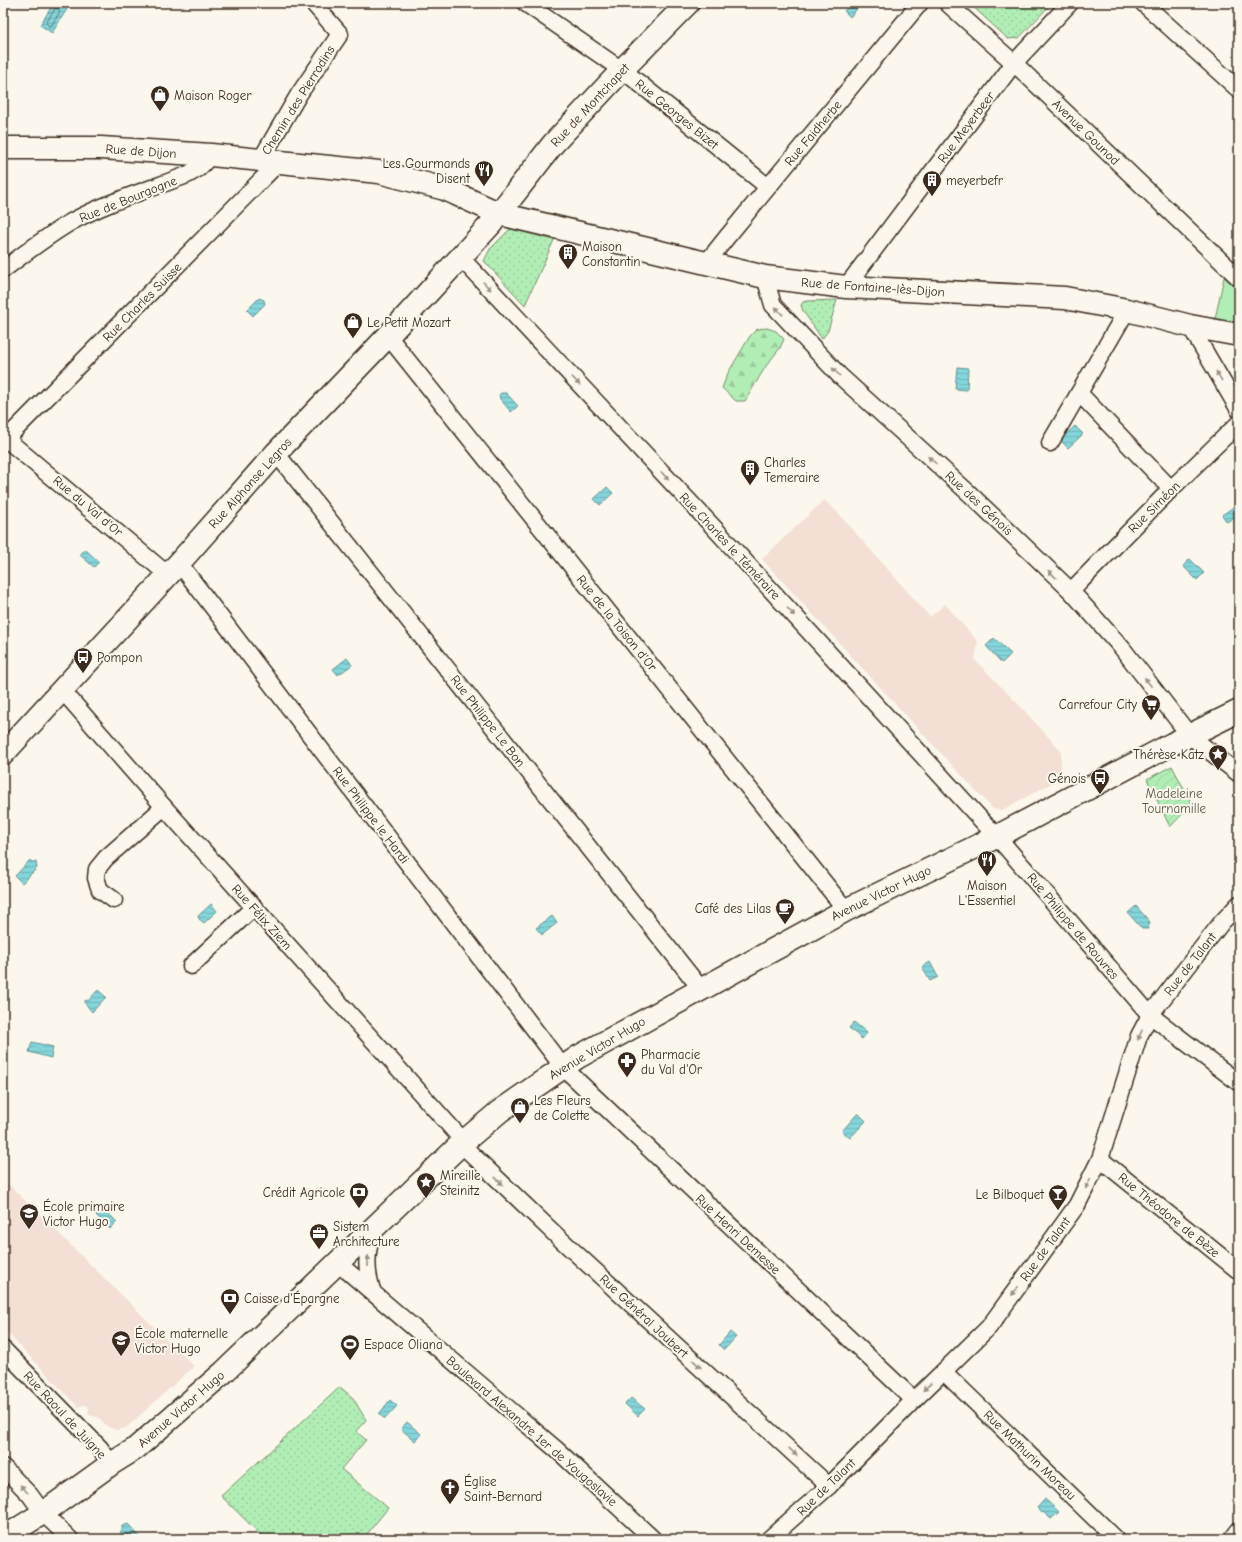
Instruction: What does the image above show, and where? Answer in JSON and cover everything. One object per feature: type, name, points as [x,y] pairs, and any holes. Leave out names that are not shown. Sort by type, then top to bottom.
[{"type":"street","name":"Chemin des Pierrodins","points":[[270,161],[299,94],[340,34],[312,3]]},
{"type":"street","name":"Rue Georges Bizet","points":[[525,3],[622,70],[768,187]]},
{"type":"street","name":"Rue de Montchapet","points":[[500,214],[553,144],[622,70],[688,3]]},
{"type":"street","name":"Rue Faidherbe","points":[[709,264],[711,257],[920,3]]},
{"type":"street","name":"Avenue Gounod","points":[[947,3],[1232,263],[1239,278]]},
{"type":"street","name":"Rue Meyerbeer","points":[[846,288],[1014,63],[1070,3]]},
{"type":"street","points":[[1143,3],[1239,90]]},
{"type":"street","name":"Rue de Dijon","points":[[3,148],[101,148],[211,155],[270,161]]},
{"type":"street","name":"Rue de Bourgogne","points":[[3,270],[42,240],[71,222],[105,206],[187,175],[199,168],[211,155]]},
{"type":"street","name":"Rue de Fontaine-lès-Dijon","points":[[270,161],[379,172],[445,189],[500,214],[765,277],[846,288],[1065,298],[1128,310],[1190,326],[1239,334]]},
{"type":"street","name":"Rue Charles Suisse","points":[[5,439],[270,161]]},
{"type":"street","name":"Rue Alphonse Legros","points":[[3,754],[174,569],[276,453],[388,336],[500,214]]},
{"type":"street","name":"Rue Charles le Téméraire","points":[[460,258],[723,537],[996,837]]},
{"type":"street","name":"Rue des Génois","points":[[765,277],[773,305],[839,376],[971,495],[1071,591],[1122,648],[1190,736],[1239,774]]},
{"type":"street","points":[[1050,443],[1128,310]]},
{"type":"street","points":[[1190,326],[1239,410]]},
{"type":"street","name":"Rue de la Toison d'Or","points":[[388,336],[408,359],[846,910]]},
{"type":"street","points":[[1079,393],[1171,489]]},
{"type":"street","name":"Rue Siméon","points":[[1071,591],[1171,489],[1239,423]]},
{"type":"street","name":"Rue du Val d'Or","points":[[5,439],[174,569]]},
{"type":"street","name":"Rue Philippe Le Bon","points":[[276,453],[701,989]]},
{"type":"street","name":"Rue Philippe le Hardi","points":[[174,569],[563,1067]]},
{"type":"street","name":"Rue Félix Ziem","points":[[62,690],[164,807],[458,1135],[461,1144]]},
{"type":"street","name":"Avenue Victor Hugo","points":[[3,1538],[43,1513],[111,1464],[135,1449],[224,1372],[461,1144],[500,1111],[563,1067],[578,1057],[846,910],[996,837],[1239,711]]},
{"type":"street","points":[[114,900],[100,890],[96,878],[97,869],[106,858],[164,807]]},
{"type":"street","name":"Rue Philippe de Rouvres","points":[[996,837],[1150,1015],[1239,1083]]},
{"type":"street","name":"Rue de Talant","points":[[769,1539],[829,1486],[993,1321],[1077,1205],[1100,1159],[1139,1036],[1150,1015],[1222,922],[1239,904]]},
{"type":"street","points":[[191,966],[254,907]]},
{"type":"street","name":"Rue Henri Demesse","points":[[563,1067],[914,1400]]},
{"type":"street","name":"Rue Général Joubert","points":[[461,1144],[556,1235],[829,1486]]},
{"type":"street","name":"Rue Théodore de Bèze","points":[[1100,1159],[1239,1271]]},
{"type":"street","points":[[373,1230],[368,1245],[367,1261],[368,1277],[374,1293]]},
{"type":"street","name":"Boulevard Alexandre 1er de Yougoslavie","points":[[338,1263],[557,1450],[653,1539]]},
{"type":"street","name":"Rue Raoul de Juigne","points":[[3,1349],[100,1448],[111,1464]]},
{"type":"street","name":"Rue Mathurin Moreau","points":[[944,1372],[1116,1539]]},
{"type":"street","points":[[3,1467],[30,1495],[43,1513],[70,1539]]},
{"type":"street","points":[[1232,1539],[1239,1530]]},
{"type":"shaded area","points":[[824,500],[836,511],[930,617],[945,604],[978,642],[975,660],[1061,751],[1061,778],[1002,810],[993,809],[762,559]]},
{"type":"shaded area","points":[[3,1179],[194,1366],[126,1428],[116,1430],[108,1427],[97,1416],[94,1417],[88,1414],[88,1406],[83,1405],[78,1407],[3,1328]]},
{"type":"green space","points":[[969,3],[1052,3],[1019,38],[1008,39]]},
{"type":"green space","points":[[510,229],[554,240],[525,305],[484,261],[490,249]]},
{"type":"green space","points":[[1224,277],[1239,291],[1239,320],[1236,322],[1224,323],[1215,319]]},
{"type":"green space","points":[[837,300],[828,331],[822,339],[803,311],[801,305],[803,302],[807,301]]},
{"type":"green space","points":[[767,328],[776,331],[784,339],[780,348],[766,366],[745,401],[736,401],[722,388],[728,373],[750,336],[757,329]]},
{"type":"green space","name":"Madeleine Tournamille","points":[[1172,766],[1192,804],[1170,827],[1147,779]]},
{"type":"green space","points":[[340,1387],[353,1398],[366,1420],[356,1431],[366,1440],[341,1469],[388,1508],[363,1539],[265,1539],[221,1496]]},
{"type":"water","points":[[54,3],[67,9],[52,33],[40,25]]},
{"type":"water","points":[[851,3],[862,3],[850,17],[844,11]]},
{"type":"water","points":[[259,298],[264,300],[265,304],[253,316],[247,310]]},
{"type":"water","points":[[957,367],[968,368],[967,390],[955,389]]},
{"type":"water","points":[[501,393],[506,393],[518,406],[511,412],[500,399],[499,395]]},
{"type":"water","points":[[1075,426],[1083,434],[1068,448],[1060,440]]},
{"type":"water","points":[[607,487],[613,493],[600,505],[594,499]]},
{"type":"water","points":[[1239,503],[1239,514],[1227,522],[1222,515]]},
{"type":"water","points":[[85,549],[99,562],[94,567],[80,555]]},
{"type":"water","points":[[1190,559],[1204,573],[1197,580],[1183,566]]},
{"type":"water","points":[[994,638],[1011,654],[1002,663],[986,646]]},
{"type":"water","points":[[347,658],[352,665],[338,675],[333,669]]},
{"type":"water","points":[[30,860],[32,862],[36,862],[37,868],[22,883],[15,876]]},
{"type":"water","points":[[211,904],[217,911],[204,923],[198,916]]},
{"type":"water","points":[[1136,906],[1150,922],[1148,929],[1142,929],[1128,913]]},
{"type":"water","points":[[552,916],[557,923],[542,935],[536,928]]},
{"type":"water","points":[[930,962],[938,977],[930,981],[922,967]]},
{"type":"water","points":[[98,990],[106,997],[92,1012],[84,1002],[86,1000],[88,1001]]},
{"type":"water","points":[[854,1022],[867,1033],[862,1039],[849,1028]]},
{"type":"water","points":[[32,1042],[53,1047],[51,1058],[29,1052]]},
{"type":"water","points":[[858,1113],[866,1121],[850,1138],[842,1131]]},
{"type":"water","points":[[101,1206],[117,1222],[110,1229],[94,1213]]},
{"type":"water","points":[[730,1332],[736,1337],[724,1350],[719,1345]]},
{"type":"water","points":[[631,1398],[645,1409],[638,1416],[625,1404]]},
{"type":"water","points":[[390,1400],[397,1406],[385,1419],[379,1414]]},
{"type":"water","points":[[407,1422],[421,1434],[415,1441],[401,1429]]},
{"type":"water","points":[[1045,1499],[1059,1512],[1051,1519],[1037,1508]]},
{"type":"water","points":[[128,1524],[142,1539],[126,1539],[120,1532],[122,1530],[122,1526]]},
{"type":"place","name":"Maison Roger","points":[[160,112]]},
{"type":"place","name":"Les Gourmands Disent","points":[[484,187]]},
{"type":"place","name":"meyerbefr","points":[[932,197]]},
{"type":"place","name":"Maison Constantin","points":[[568,270]]},
{"type":"place","name":"Le Petit Mozart","points":[[353,339]]},
{"type":"place","name":"Charles Temeraire","points":[[750,486]]},
{"type":"place","name":"Pompon","points":[[83,674]]},
{"type":"place","name":"Carrefour City","points":[[1151,721]]},
{"type":"place","name":"Thérèse Katz","points":[[1218,771]]},
{"type":"place","name":"Génois","points":[[1100,795]]},
{"type":"place","name":"Maison L'Essentiel","points":[[987,877]]},
{"type":"place","name":"Café des Lilas","points":[[785,925]]},
{"type":"place","name":"Pharmacie du Val d'Or","points":[[627,1078]]},
{"type":"place","name":"Les Fleurs de Colette","points":[[520,1124]]},
{"type":"place","name":"Mireille Steinitz","points":[[426,1199]]},
{"type":"place","name":"Crédit Agricole","points":[[359,1209]]},
{"type":"place","name":"Le Bilboquet","points":[[1058,1211]]},
{"type":"place","name":"École primaire Victor Hugo","points":[[29,1230]]},
{"type":"place","name":"Sistem Architecture","points":[[319,1250]]},
{"type":"place","name":"Caisse d'Épargne","points":[[230,1315]]},
{"type":"place","name":"École maternelle Victor Hugo","points":[[121,1357]]},
{"type":"place","name":"Espace Oliana","points":[[350,1361]]},
{"type":"place","name":"Église Saint-Bernard","points":[[450,1505]]}]
